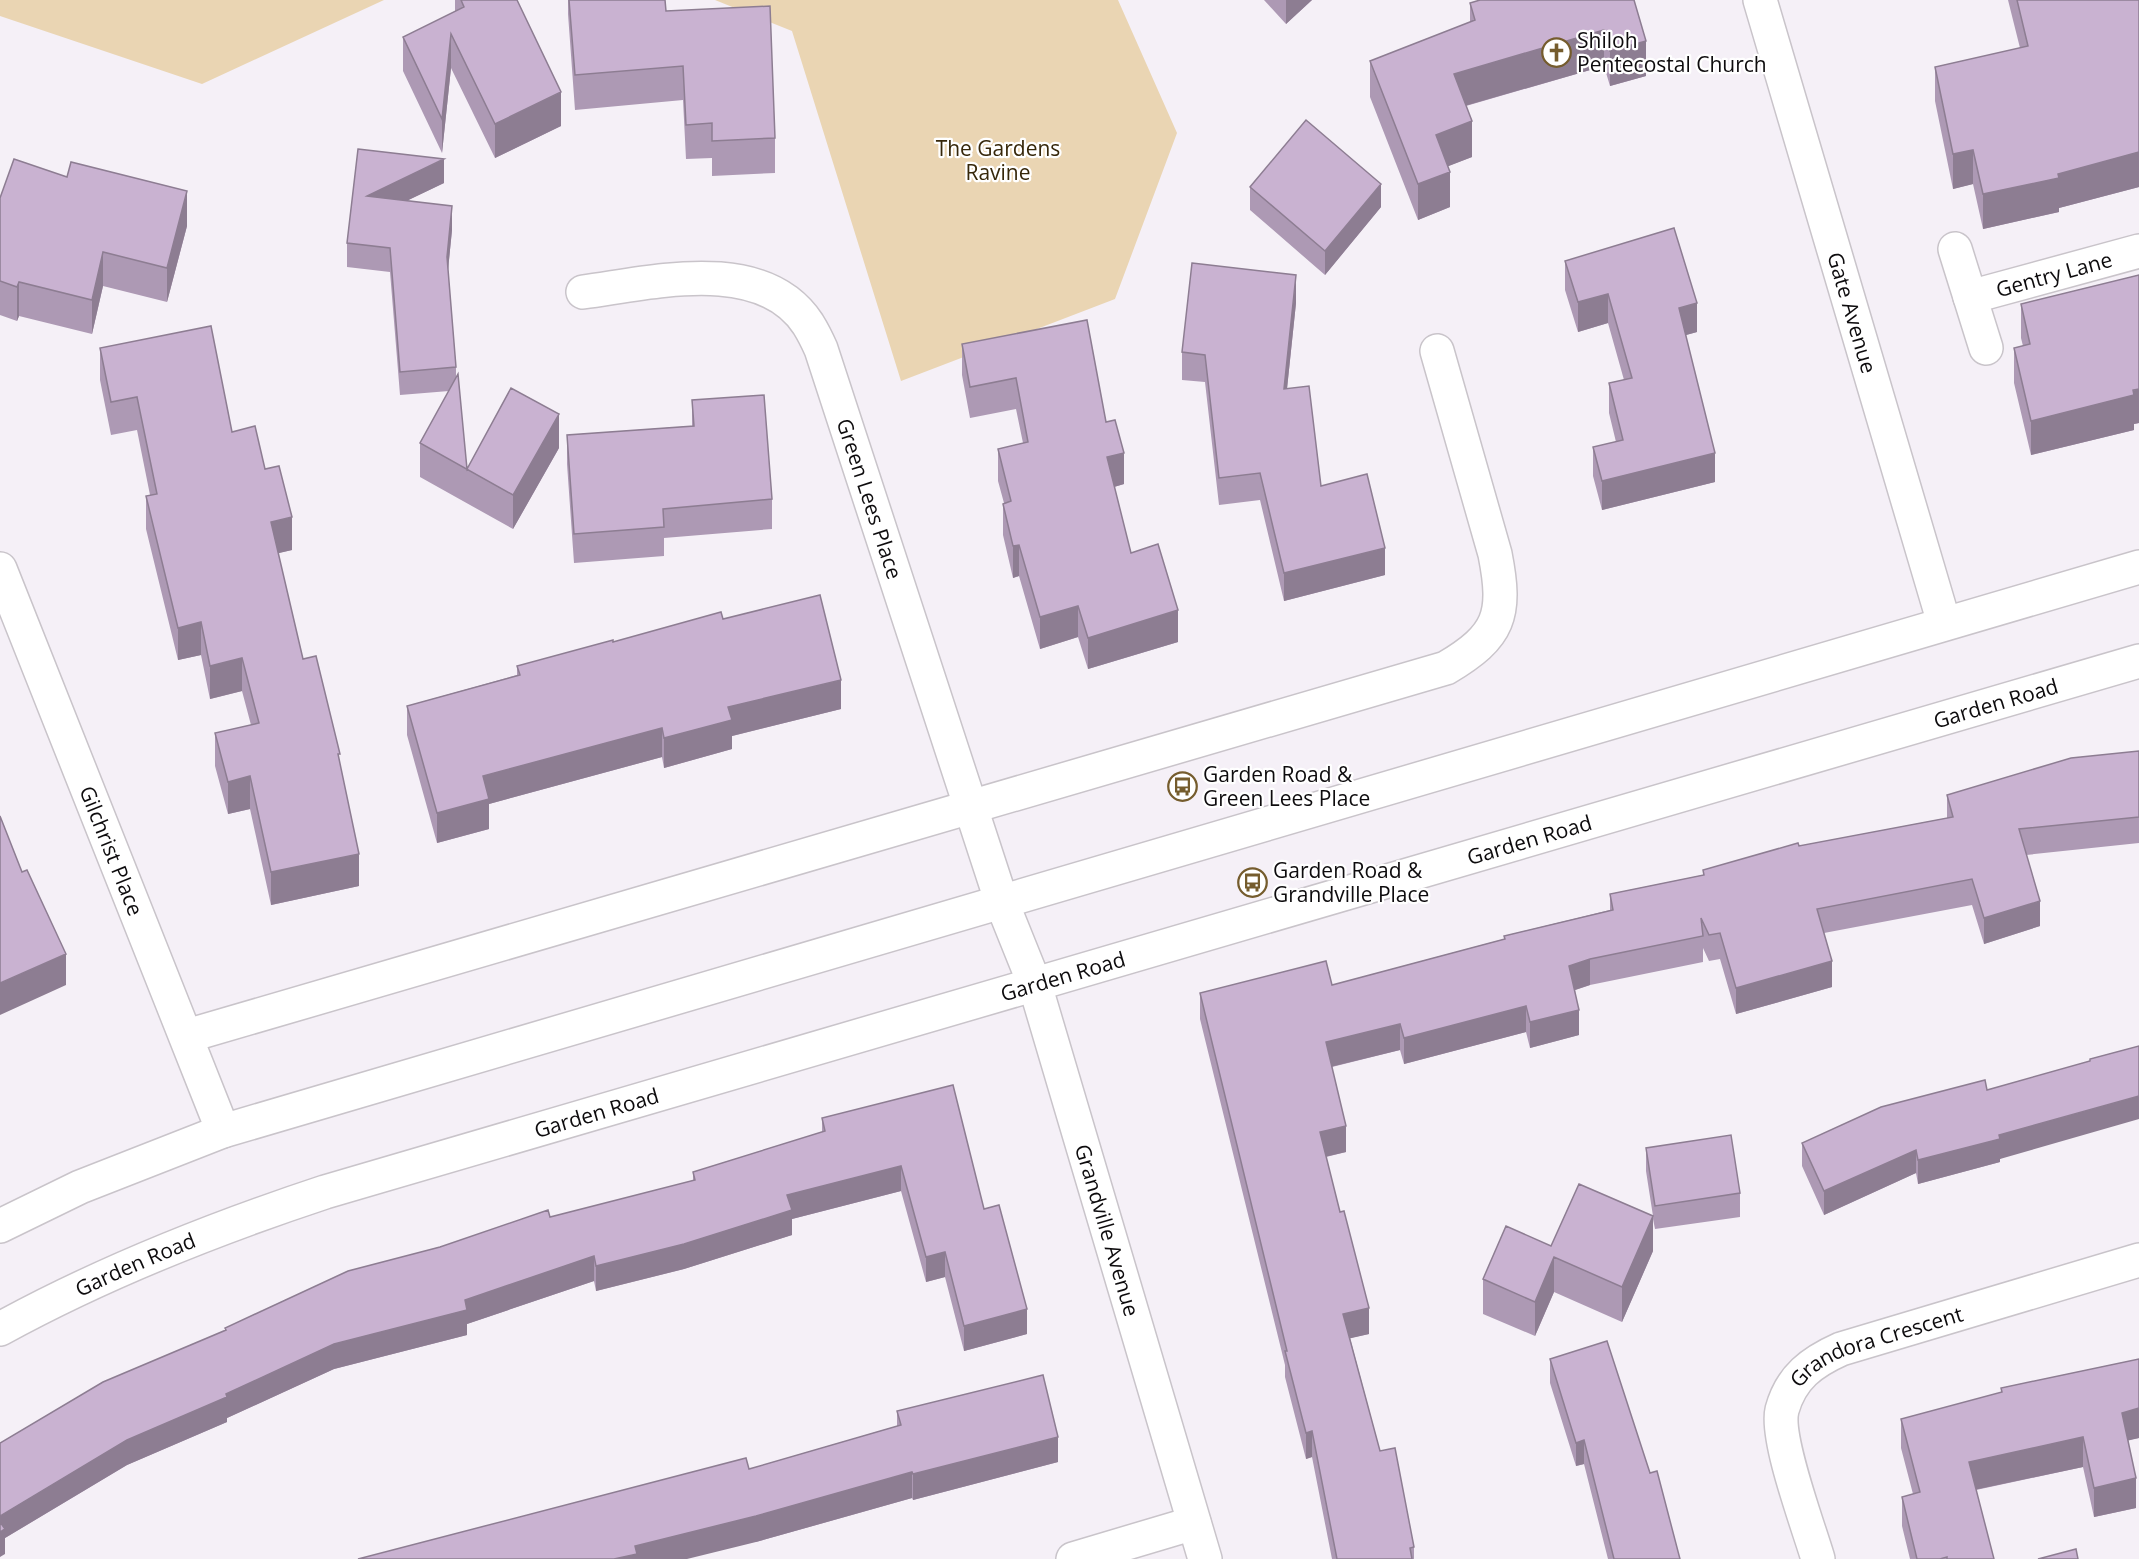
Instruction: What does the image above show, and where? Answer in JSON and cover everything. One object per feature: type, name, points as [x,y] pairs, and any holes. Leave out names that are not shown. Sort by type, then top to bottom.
[{"type":"street","name":"Gate Avenue","points":[[1760,0],[1944,624]]},
{"type":"street","name":"Gentry Lane","points":[[1955,249],[1986,348]]},
{"type":"street","name":"Gentry Lane","points":[[1970,297],[2139,251]]},
{"type":"street","name":"Green Lees Place","points":[[583,292],[699,277],[726,278],[750,283],[773,294],[807,322],[821,349],[973,808],[1002,903]]},
{"type":"street","points":[[187,1036],[1446,668],[1467,656],[1486,639],[1498,616],[1501,587],[1495,554],[1437,351]]},
{"type":"street","points":[[0,1226],[80,1187],[223,1131],[2139,567]]},
{"type":"street","name":"Gilchrist Place","points":[[0,569],[223,1131]]},
{"type":"street","name":"Garden Road","points":[[0,1329],[92,1282],[150,1256],[286,1205],[2139,661]]},
{"type":"street","name":"Grandville Avenue","points":[[1002,903],[1035,986],[1205,1559]]},
{"type":"street","name":"Grandora Crescent","points":[[1818,1559],[1783,1438],[1781,1412],[1794,1383],[1814,1361],[1841,1349],[2139,1260]]},
{"type":"street","points":[[1073,1559],[1194,1523]]},
{"type":"green space","points":[[0,0],[384,0],[202,84],[0,16]]},
{"type":"green space","name":"The Gardens Ravine","points":[[715,0],[1118,0],[1177,133],[1115,299],[901,381],[792,31]]},
{"type":"building","points":[[461,0],[517,0],[561,92],[495,124],[451,34],[442,119],[403,37],[464,7]]},
{"type":"building","points":[[569,0],[665,0],[666,11],[770,6],[775,138],[712,141],[712,123],[686,125],[683,66],[575,75]]},
{"type":"building","points":[[1480,0],[1634,0],[1646,41],[1610,51],[1604,30],[1454,74],[1472,121],[1436,135],[1450,172],[1418,184],[1370,61],[1475,20],[1470,3]]},
{"type":"building","points":[[2017,0],[2139,0],[2139,152],[2058,174],[2059,178],[1983,194],[1973,150],[1953,154],[1935,67],[2028,46]]},
{"type":"building","points":[[1306,120],[1381,184],[1325,251],[1250,187]]},
{"type":"building","points":[[358,149],[444,159],[367,196],[452,206],[447,257],[456,367],[400,372],[390,248],[347,243]]},
{"type":"building","points":[[14,159],[67,177],[71,162],[187,191],[167,268],[103,252],[92,300],[19,282],[17,287],[0,281],[0,198]]},
{"type":"building","points":[[1674,228],[1697,303],[1679,308],[1715,453],[1602,481],[1593,447],[1623,440],[1609,383],[1632,378],[1608,294],[1578,302],[1565,261]]},
{"type":"building","points":[[1192,263],[1296,275],[1284,389],[1309,386],[1321,486],[1367,474],[1385,548],[1284,573],[1260,473],[1219,478],[1205,355],[1182,352]]},
{"type":"building","points":[[2139,275],[2139,389],[2133,390],[2134,395],[2031,421],[2014,348],[2030,344],[2021,304]]},
{"type":"building","points":[[1087,320],[1106,422],[1115,420],[1124,453],[1107,457],[1131,553],[1158,544],[1178,610],[1088,638],[1078,606],[1040,617],[1019,545],[1013,546],[1003,504],[1011,501],[998,449],[1028,442],[1016,378],[970,387],[962,344]]},
{"type":"building","points":[[211,326],[232,432],[255,426],[265,469],[279,466],[292,517],[271,522],[303,659],[316,656],[340,754],[338,754],[359,854],[271,872],[250,776],[228,782],[215,733],[259,723],[242,658],[210,666],[201,622],[178,628],[146,496],[157,494],[137,397],[111,402],[100,348]]},
{"type":"building","points":[[458,374],[467,469],[511,388],[559,414],[513,495],[420,443]]},
{"type":"building","points":[[764,395],[772,499],[663,509],[664,527],[574,534],[567,435],[694,426],[692,400]]},
{"type":"building","points":[[820,595],[841,680],[728,707],[732,720],[664,738],[662,728],[483,776],[489,799],[437,813],[407,706],[520,675],[517,666],[613,640],[613,642],[721,612],[723,619]]},
{"type":"building","points":[[2139,751],[2139,817],[2019,829],[2040,901],[1984,918],[1972,879],[1817,909],[1832,961],[1736,988],[1720,933],[1709,935],[1701,918],[1703,936],[1590,959],[1569,966],[1579,1010],[1530,1022],[1526,1006],[1404,1038],[1400,1024],[1326,1042],[1346,1126],[1320,1132],[1340,1212],[1344,1211],[1369,1308],[1343,1314],[1380,1451],[1395,1448],[1414,1547],[1410,1548],[1412,1559],[1337,1559],[1312,1431],[1306,1433],[1285,1351],[1287,1351],[1200,993],[1326,961],[1332,985],[1505,939],[1504,936],[1613,910],[1610,894],[1704,875],[1703,870],[1798,843],[1799,846],[1953,817],[1947,795],[2071,758]]},
{"type":"building","points":[[0,816],[22,872],[27,870],[66,954],[0,983]]},
{"type":"building","points":[[2139,1046],[2139,1096],[1999,1135],[2000,1139],[1918,1160],[1916,1150],[1824,1191],[1802,1143],[1881,1107],[1985,1080],[1987,1090]]},
{"type":"building","points":[[953,1085],[984,1209],[999,1205],[1027,1309],[964,1326],[945,1252],[926,1257],[901,1166],[787,1195],[792,1210],[684,1244],[596,1266],[594,1256],[465,1300],[467,1310],[334,1344],[226,1394],[227,1397],[127,1440],[0,1516],[0,1443],[103,1382],[226,1330],[225,1328],[348,1271],[440,1247],[548,1210],[550,1217],[695,1180],[693,1172],[825,1131],[822,1118]]},
{"type":"building","points":[[1731,1135],[1740,1193],[1655,1206],[1646,1148]]},
{"type":"building","points":[[1579,1184],[1653,1216],[1622,1287],[1554,1257],[1535,1302],[1483,1279],[1506,1226],[1551,1246]]},
{"type":"building","points":[[1607,1341],[1650,1473],[1657,1471],[1680,1559],[1614,1559],[1584,1440],[1576,1443],[1550,1359]]},
{"type":"building","points":[[2139,1359],[2139,1408],[2122,1413],[2136,1478],[2094,1488],[2083,1437],[1969,1462],[1994,1559],[1947,1559],[1947,1557],[1917,1559],[1902,1497],[1920,1492],[1901,1419],[2002,1392],[2001,1388]]},
{"type":"building","points":[[1043,1375],[1058,1437],[913,1474],[912,1472],[756,1516],[635,1546],[637,1554],[614,1559],[358,1559],[746,1458],[749,1469],[901,1425],[897,1411]]},
{"type":"building","points":[[0,1522],[5,1529],[0,1532]]},
{"type":"building","points":[[2076,1549],[2078,1559],[2038,1559]]},
{"type":"place","name":"Shiloh Pentecostal Church","points":[[1556,52]]},
{"type":"place","name":"Garden Road & Green Lees Place","points":[[1182,786]]},
{"type":"place","name":"Garden Road & Grandville Place","points":[[1252,882]]}]
